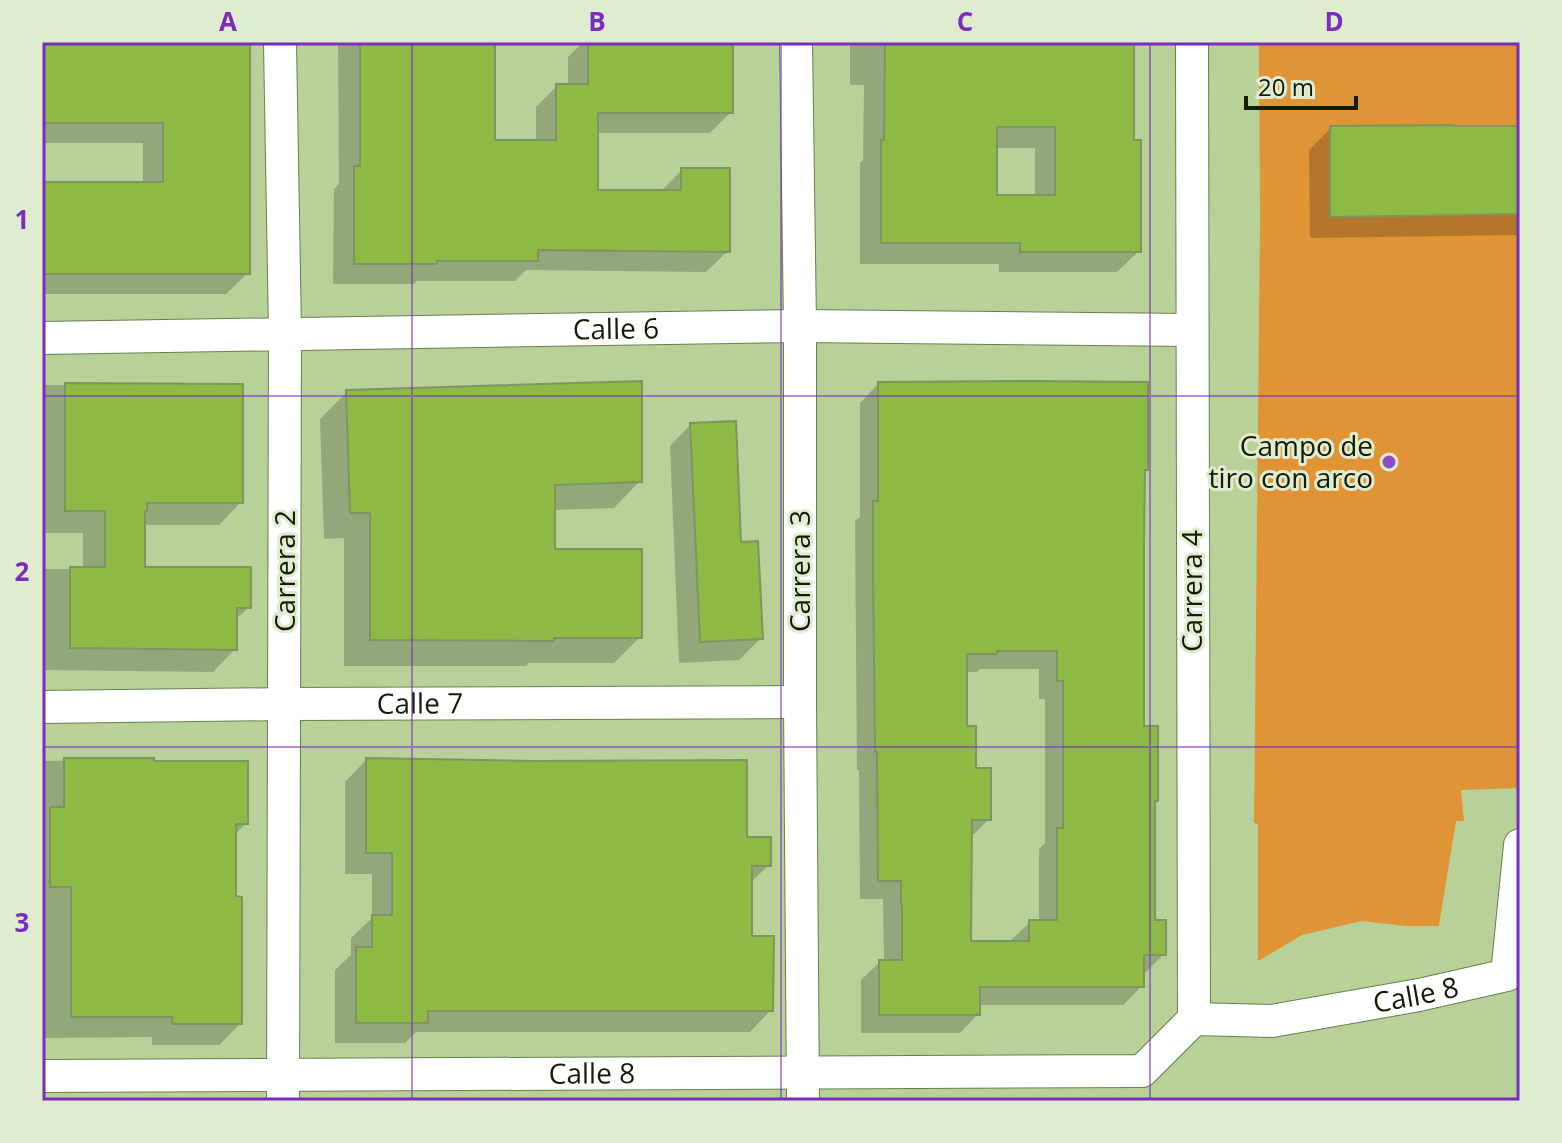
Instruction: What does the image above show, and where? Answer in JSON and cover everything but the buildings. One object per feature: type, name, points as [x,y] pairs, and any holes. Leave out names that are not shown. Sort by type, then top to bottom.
[{"type":"street","name":"Carrera 2","points":[[280,42],[285,333],[283,1088]]},
{"type":"street","name":"Carrera 3","points":[[796,42],[803,1087]]},
{"type":"street","name":"Carrera 4","points":[[1192,42],[1194,1019]]},
{"type":"street","name":"Calle 6","points":[[42,338],[800,326],[1191,330]]},
{"type":"street","name":"Calle 7","points":[[42,707],[800,702]]},
{"type":"street","name":"Calle 8","points":[[42,1076],[283,1088],[803,1087],[1142,1071],[1194,1019],[1272,1021],[1419,995],[1507,975],[1520,845]]},
{"type":"shaded area","name":"Campo de tiro con arco","points":[[1259,42],[1520,42],[1520,788],[1461,790],[1464,821],[1456,821],[1439,926],[1362,921],[1302,935],[1258,961],[1258,824],[1254,823]]},
{"type":"place","name":"Campo de tiro con arco","points":[[1389,462]]}]
